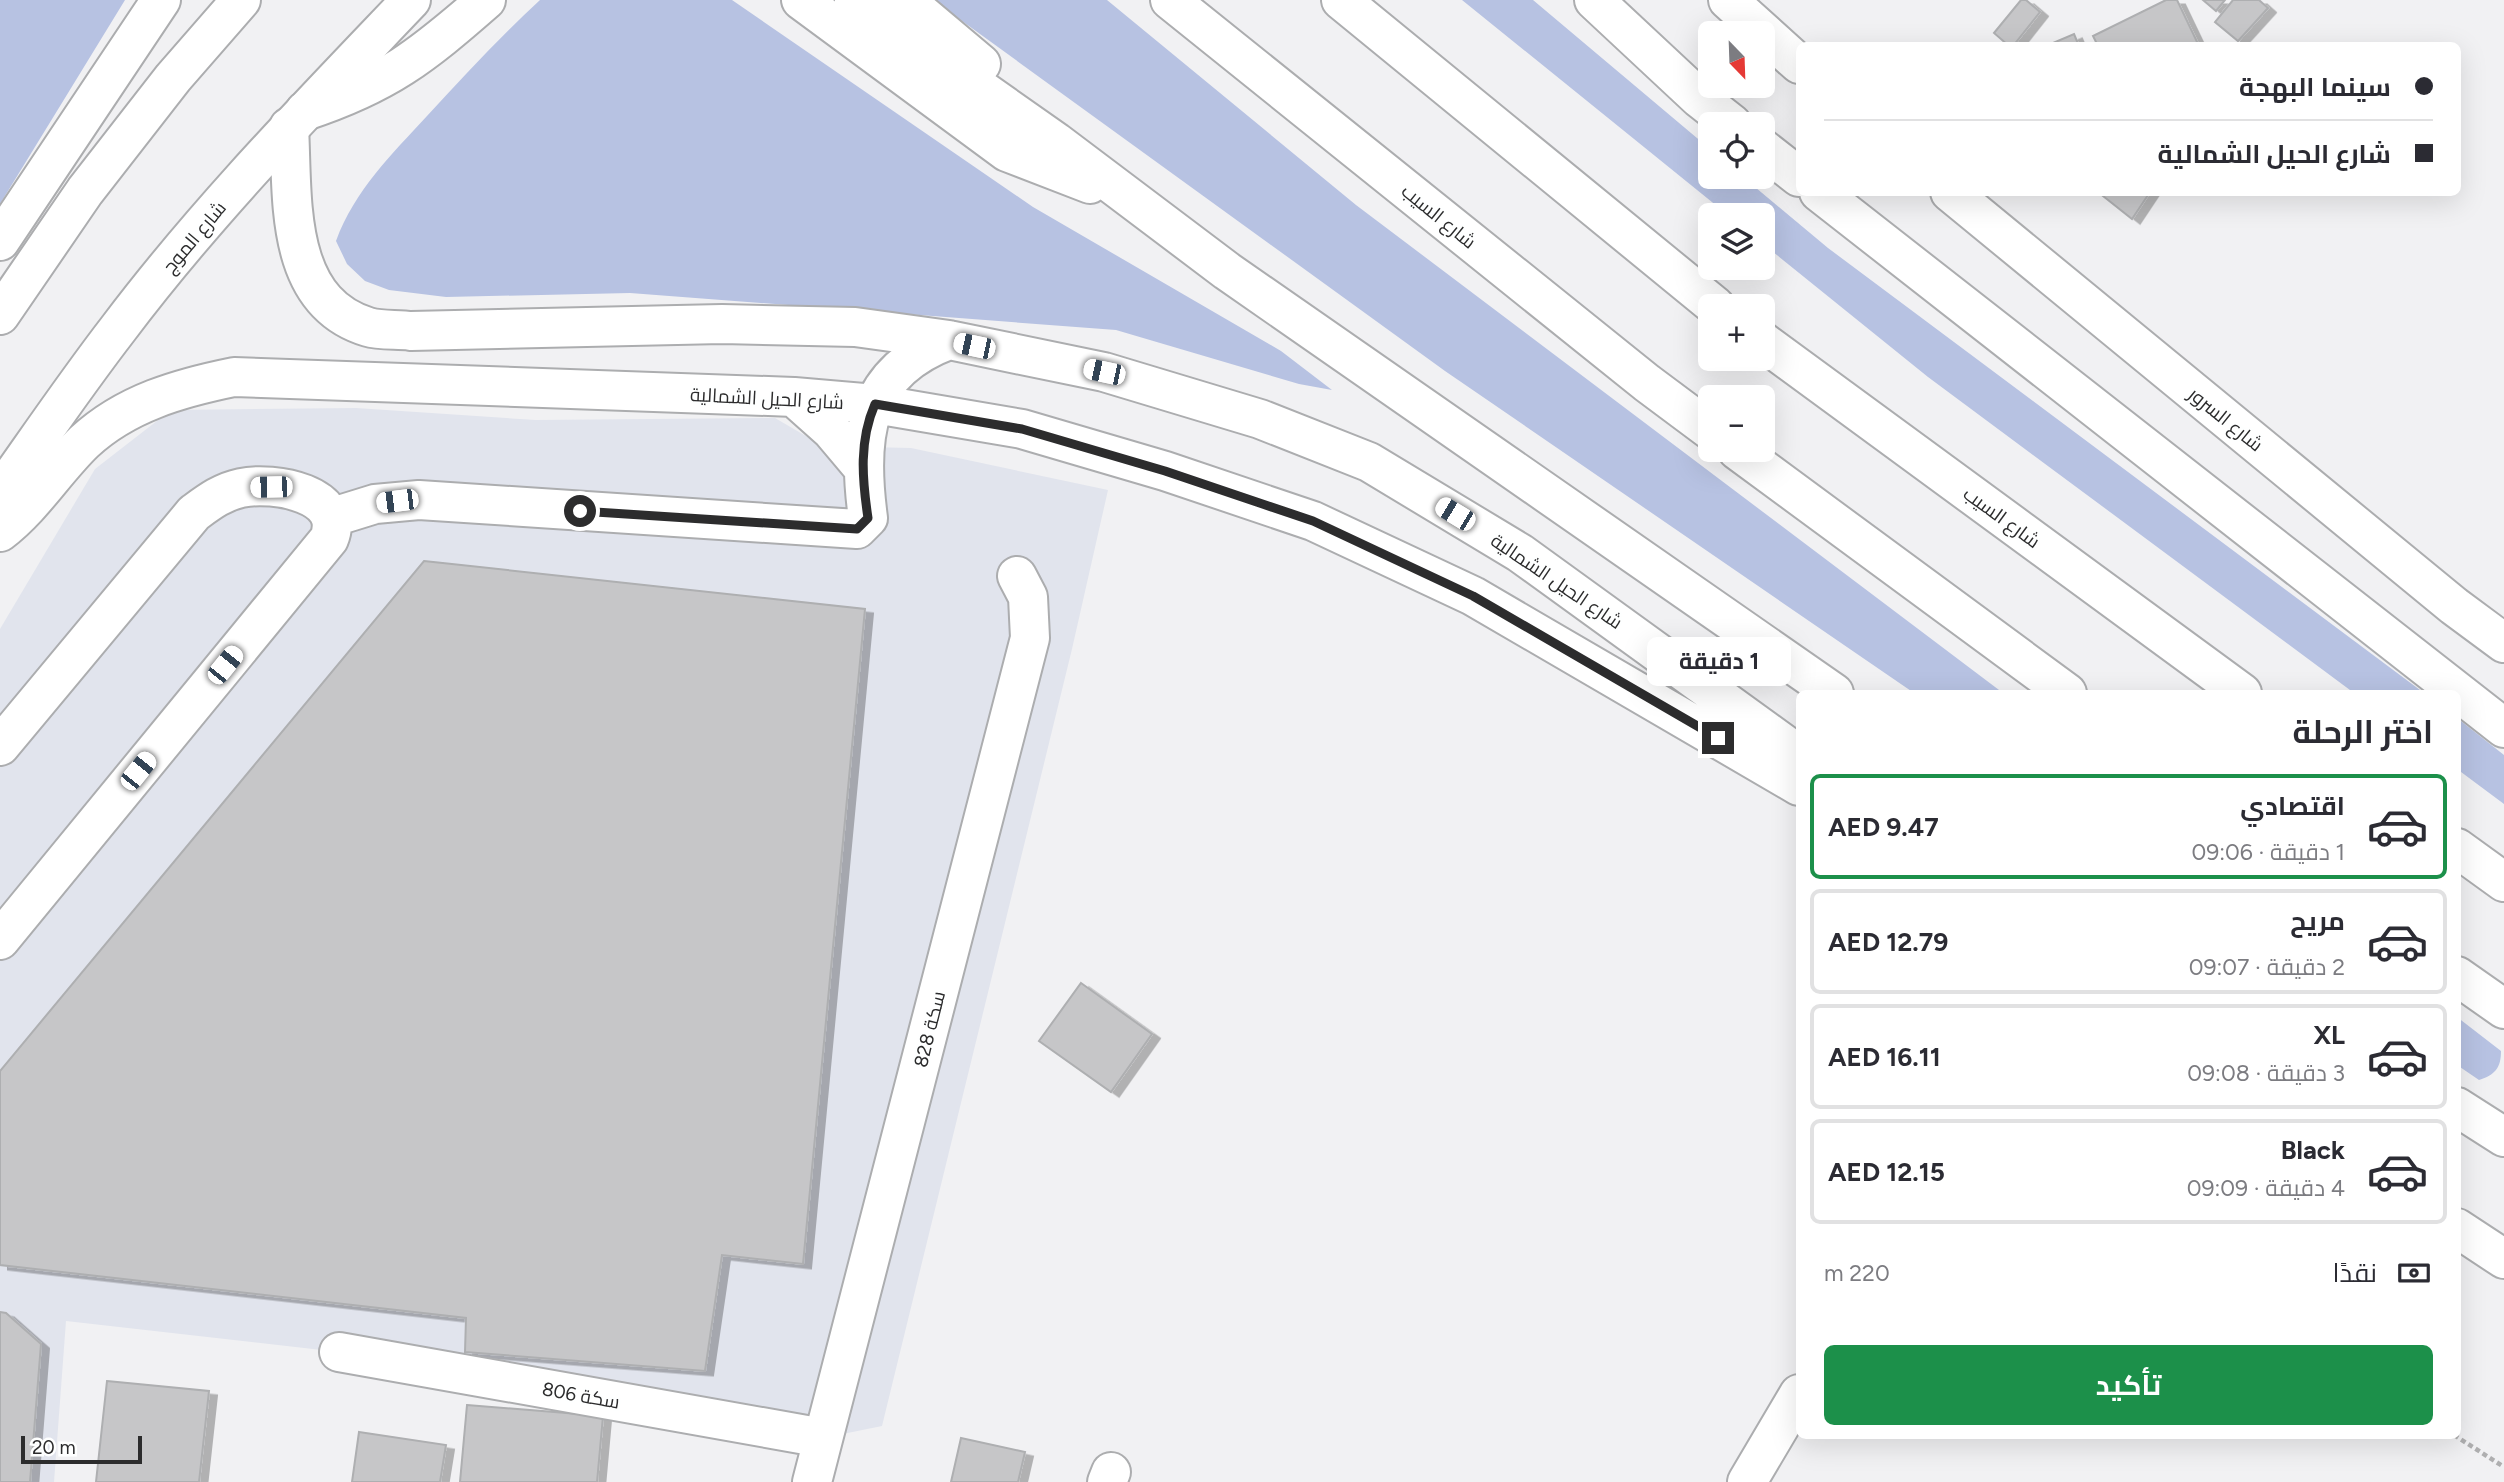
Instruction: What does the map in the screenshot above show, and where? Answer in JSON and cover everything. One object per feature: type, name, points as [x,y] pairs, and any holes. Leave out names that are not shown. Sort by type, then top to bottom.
[{"type":"main road","points":[[0,241],[161,0]]},
{"type":"main road","points":[[0,315],[85,191],[173,78],[241,0]]},
{"type":"main road","name":"شارع الموج","points":[[0,493],[118,328],[297,119],[411,0]]},
{"type":"main road","points":[[297,119],[356,94],[403,69],[486,0]]},
{"type":"main road","points":[[801,0],[1007,152],[1129,199]]},
{"type":"main road","points":[[854,0],[1056,142],[1227,271],[1831,690]]},
{"type":"main road","points":[[905,0],[967,49],[1056,142]]},
{"type":"main road","name":"شارع السيب","points":[[1170,0],[1698,421]]},
{"type":"main road","points":[[1341,0],[1700,294]]},
{"type":"main road","points":[[1594,0],[1698,97]]},
{"type":"main road","points":[[1631,0],[1698,97]]},
{"type":"main road","points":[[1728,0],[1796,61]]},
{"type":"main road","points":[[1699,98],[1717,112]]},
{"type":"main road","name":"شارع الحيل الشمالية","points":[[297,119],[294,230],[304,271],[331,306],[368,327],[411,331],[722,324],[841,326],[948,340],[1104,372],[1259,419],[1369,462],[1520,553],[1796,753]]},
{"type":"main road","points":[[1775,158],[1796,175]]},
{"type":"main road","points":[[1824,196],[2455,690]]},
{"type":"main road","name":"شارع السرور","points":[[1956,196],[2454,606],[2504,643]]},
{"type":"main road","points":[[333,517],[375,504],[419,500],[857,529],[868,518],[863,468],[866,424],[875,404],[904,364],[924,349],[948,340]]},
{"type":"main road","name":"شارع السيب","points":[[1775,351],[2238,690]]},
{"type":"main road","name":"شارع الحيل الشمالية","points":[[0,531],[85,441],[130,409],[180,387],[234,377],[794,397],[875,404],[1022,429],[1165,471],[1313,521],[1473,596],[1796,784]]},
{"type":"main road","points":[[794,397],[831,430],[863,468]]},
{"type":"main road","points":[[1753,462],[2063,690]]},
{"type":"main road","points":[[0,746],[194,513],[216,496],[243,488],[271,487],[315,498],[327,505],[333,517],[329,539],[0,940]]},
{"type":"main road","name":"سكة 828","points":[[812,1482],[1030,638],[1028,597],[1017,576]]},
{"type":"main road","points":[[2461,694],[2504,728]]},
{"type":"main road","points":[[2461,851],[2504,881]]},
{"type":"main road","points":[[2461,979],[2504,1009]]},
{"type":"main road","points":[[2461,1110],[2504,1137]]},
{"type":"main road","points":[[2461,1231],[2504,1259]]},
{"type":"main road","name":"سكة 806","points":[[339,1352],[823,1438]]},
{"type":"main road","points":[[1747,1482],[1796,1399]]},
{"type":"path","points":[[2460,1439],[2504,1467]]},
{"type":"shaded area","points":[[0,0],[125,0],[0,204]]},
{"type":"shaded area","points":[[540,0],[732,0],[1033,207],[1281,351],[1332,390],[1299,384],[1116,330],[630,293],[446,297],[389,290],[365,281],[347,264],[336,241],[353,205],[400,145],[482,57]]},
{"type":"shaded area","points":[[933,0],[1107,0],[1356,205],[1999,690],[1910,690],[1445,371]]},
{"type":"shaded area","points":[[1462,0],[1533,0],[1698,139],[1698,189],[1757,189],[1774,203],[1713,203]]},
{"type":"shaded area","points":[[1775,204],[1828,248],[2420,690],[2350,690],[1928,377],[1775,253]]},
{"type":"shaded area","points":[[356,408],[536,420],[775,418],[823,446],[911,448],[1108,490],[1072,649],[882,1426],[823,1438],[339,1352],[66,1321],[54,1482],[0,1482],[0,629],[95,469],[171,410]]},
{"type":"shaded area","points":[[2461,721],[2504,755],[2504,804],[2461,772]]},
{"type":"shaded area","points":[[2461,1020],[2501,1051],[2496,1070],[2479,1080],[2461,1068]]},
{"type":"building","points":[[2021,0],[2026,0],[2040,12],[2016,42],[2004,42],[1994,33]]},
{"type":"building","points":[[2166,0],[2177,0],[2197,42],[2096,42],[2093,36]]},
{"type":"building","points":[[2203,0],[2225,0],[2216,11]]},
{"type":"building","points":[[2233,0],[2259,0],[2268,8],[2238,41],[2215,22]]},
{"type":"building","points":[[2074,34],[2077,42],[2055,42]]},
{"type":"building","points":[[2103,196],[2147,196],[2132,219]]},
{"type":"building","points":[[424,561],[865,609],[803,1264],[722,1255],[705,1371],[465,1352],[466,1318],[0,1265],[0,1071]]},
{"type":"building","points":[[1081,983],[1152,1034],[1111,1092],[1039,1041]]},
{"type":"building","points":[[0,1312],[6,1313],[41,1344],[30,1482],[0,1482]]},
{"type":"building","points":[[107,1381],[209,1391],[199,1482],[96,1482]]},
{"type":"building","points":[[467,1405],[603,1416],[597,1482],[460,1482]]},
{"type":"building","points":[[359,1432],[446,1445],[440,1482],[352,1482]]},
{"type":"building","points":[[961,1438],[1025,1452],[1018,1482],[951,1482]]},
{"type":"route","points":[[580,511],[857,529],[864,526],[868,518],[862,446],[866,424],[875,404],[1022,429],[1165,471],[1313,521],[1473,596],[1718,738]]}]
